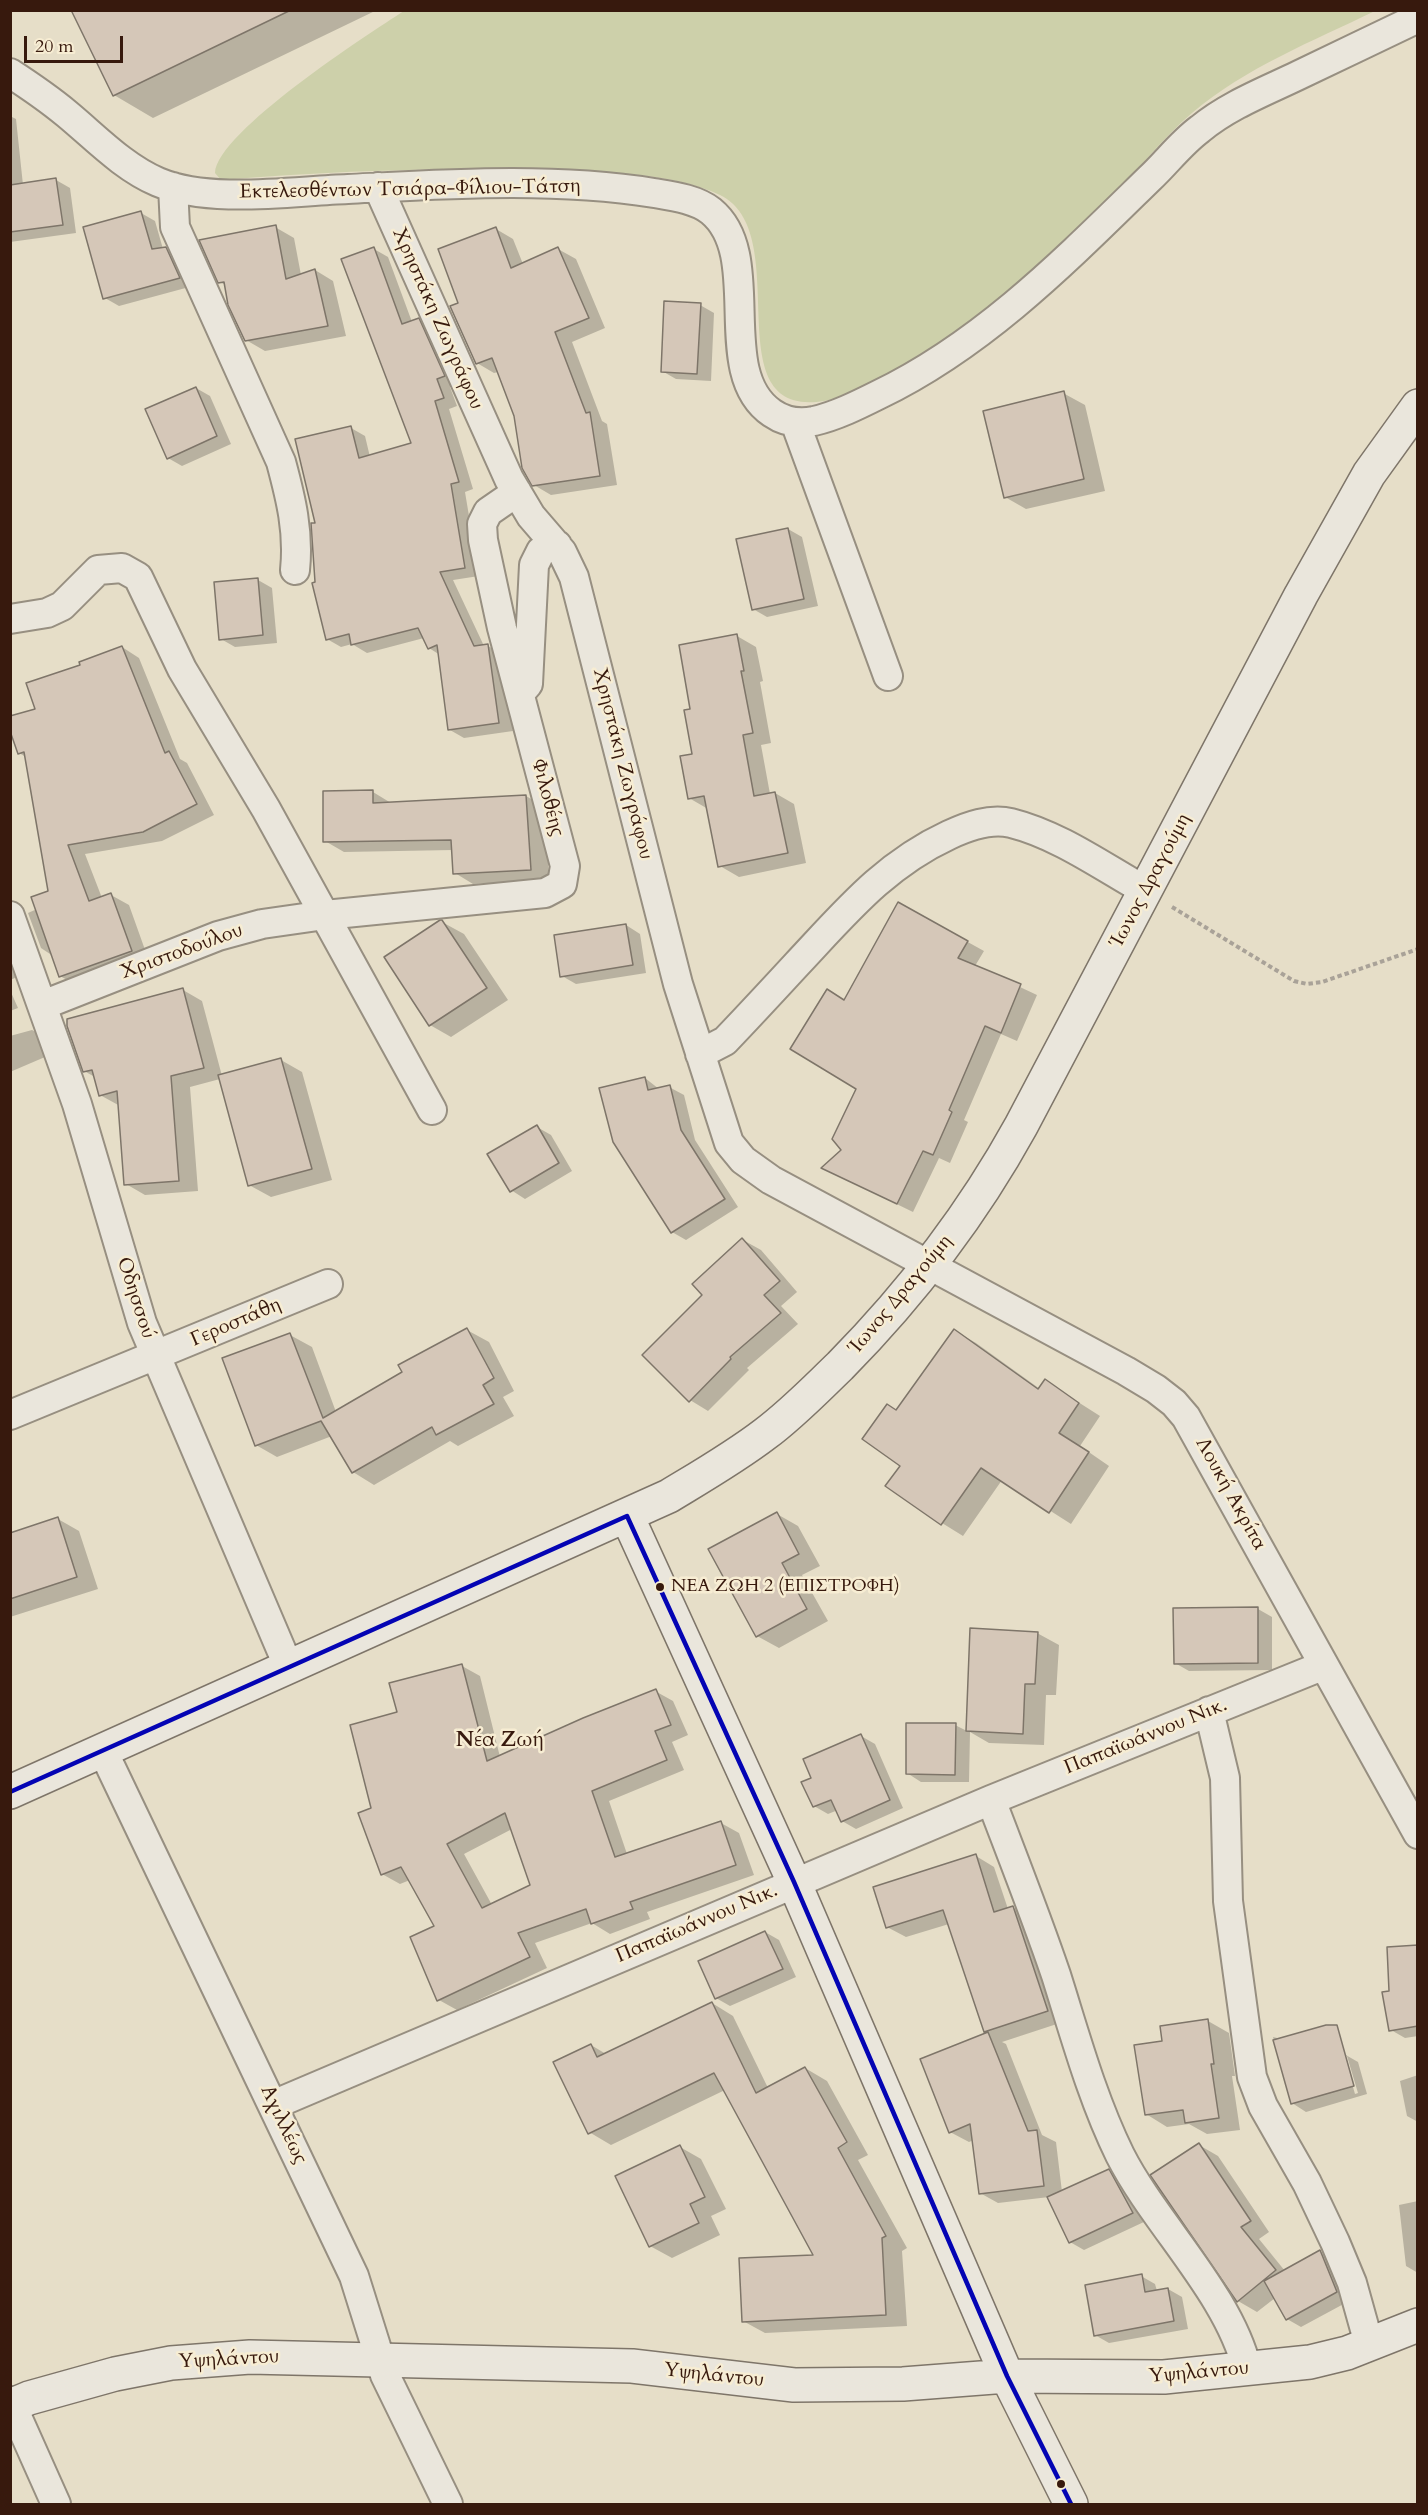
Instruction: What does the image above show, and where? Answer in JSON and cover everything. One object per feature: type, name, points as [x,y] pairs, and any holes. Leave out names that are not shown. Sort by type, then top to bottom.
[{"type":"street","points":[[888,676],[795,422],[810,422],[826,418],[855,406],[911,379],[943,360],[1019,303],[1200,129],[1220,114],[1418,18]]},
{"type":"street","name":"Εκτελεσθέντων Τσιάρα-Φίλιου-Τάτση","points":[[10,73],[63,111],[116,156],[142,174],[187,192],[220,195],[378,187],[489,184],[588,185],[674,196],[695,202],[710,210],[727,232],[733,251],[742,354],[748,383],[759,403],[779,417],[795,422]]},
{"type":"street","points":[[173,187],[174,218],[178,235],[261,413],[280,462],[292,502],[295,522],[295,570]]},
{"type":"street","name":"Χρηστάκη Ζωγράφου","points":[[378,187],[516,492],[531,516],[556,545],[570,567],[577,586],[678,984],[729,1143],[743,1160],[771,1180],[929,1266]]},
{"type":"street","name":"Ίωνος Δραγούμη","points":[[10,1792],[627,1516],[704,1476],[767,1432],[820,1385],[895,1309],[986,1188],[1353,502],[1418,406]]},
{"type":"street","name":"Φιλοθέης","points":[[325,915],[545,893],[562,884],[565,866],[484,551],[482,531],[484,518],[491,508],[516,492]]},
{"type":"street","points":[[519,692],[524,691],[528,684],[535,560],[541,551],[556,545]]},
{"type":"street","points":[[10,619],[47,613],[62,606],[98,570],[122,568],[138,577],[182,669],[266,809],[432,1110]]},
{"type":"street","points":[[700,1054],[725,1041],[872,884],[912,854],[962,829],[993,822],[1009,823],[1049,837],[1146,891]]},
{"type":"street","name":"Χριστοδούλου","points":[[44,1005],[218,936],[280,920],[325,915]]},
{"type":"street","name":"Οδησσού","points":[[10,916],[44,1005],[77,1104],[142,1323],[289,1668]]},
{"type":"street","name":"Λουκή Ακρίτα","points":[[929,1266],[1126,1371],[1174,1403],[1201,1442],[1322,1666],[1418,1834]]},
{"type":"street","name":"Γεροστάθη","points":[[10,1415],[328,1284]]},
{"type":"street","points":[[627,1516],[795,1882],[1007,2376],[1071,2505]]},
{"type":"street","name":"Παπαϊωάννου Νικ.","points":[[273,2104],[991,1800],[1322,1666]]},
{"type":"street","points":[[1209,1712],[1225,1778],[1228,1901],[1252,2077],[1263,2106],[1307,2183],[1335,2242],[1352,2283],[1370,2344]]},
{"type":"street","name":"Αχιλλέως","points":[[103,1751],[354,2276],[391,2390],[448,2505]]},
{"type":"street","points":[[991,1800],[1045,1943],[1091,2084],[1111,2135],[1139,2188],[1225,2316],[1243,2353],[1247,2369]]},
{"type":"street","name":"Υψηλάντου","points":[[11,2404],[87,2380],[171,2363],[250,2357],[380,2358],[632,2366],[794,2385],[903,2384],[1007,2376],[1164,2377],[1310,2362],[1334,2357],[1418,2325]]},
{"type":"street","points":[[11,2404],[56,2505]]},
{"type":"path","points":[[1146,891],[1279,972],[1307,984],[1322,982],[1418,949]]},
{"type":"green space","points":[[404,11],[1375,11],[1280,56],[1234,82],[1181,123],[1060,249],[993,308],[953,336],[897,370],[852,393],[824,401],[790,399],[771,382],[762,354],[753,246],[742,216],[720,195],[702,188],[682,182],[639,175],[513,169],[388,170],[221,180],[215,173],[222,155],[240,134],[297,85]]},
{"type":"building","points":[[71,10],[291,10],[113,96]]},
{"type":"building","points":[[56,178],[63,225],[10,232],[10,185]]},
{"type":"building","points":[[141,211],[152,249],[166,247],[180,278],[103,299],[83,227]]},
{"type":"building","points":[[276,225],[286,279],[315,269],[328,326],[245,341],[228,305],[224,282],[218,283],[199,240]]},
{"type":"building","points":[[496,227],[511,268],[558,247],[589,318],[555,332],[586,413],[590,412],[600,476],[532,486],[522,468],[514,416],[492,358],[476,364],[450,306],[458,303],[438,249]]},
{"type":"building","points":[[374,247],[402,324],[419,318],[445,376],[437,379],[444,398],[435,401],[459,482],[451,484],[465,568],[440,572],[474,646],[488,644],[499,723],[448,730],[437,645],[428,649],[418,628],[351,645],[349,634],[326,640],[312,583],[315,582],[311,523],[315,523],[295,439],[351,426],[359,458],[411,443],[341,259]]},
{"type":"building","points":[[664,301],[701,303],[697,374],[661,372]]},
{"type":"building","points":[[196,387],[217,436],[167,459],[145,409]]},
{"type":"building","points":[[1064,391],[1084,479],[1004,498],[983,411]]},
{"type":"building","points":[[788,528],[804,599],[752,610],[736,539]]},
{"type":"building","points":[[258,578],[263,635],[219,640],[214,582]]},
{"type":"building","points":[[737,634],[744,671],[741,671],[753,733],[743,735],[754,796],[775,792],[788,853],[718,867],[704,796],[688,799],[680,756],[692,754],[684,710],[690,709],[679,645]]},
{"type":"building","points":[[122,646],[165,753],[169,751],[197,804],[143,832],[68,845],[89,901],[111,893],[132,951],[59,977],[31,897],[48,891],[24,752],[18,754],[10,731],[10,716],[35,709],[26,683],[80,665],[79,662]]},
{"type":"building","points":[[373,790],[373,803],[526,795],[531,870],[453,874],[451,840],[323,842],[323,791]]},
{"type":"building","points":[[898,902],[968,941],[958,958],[1021,984],[1001,1033],[985,1026],[949,1110],[952,1112],[933,1155],[923,1151],[897,1204],[821,1168],[841,1150],[832,1139],[856,1089],[790,1049],[827,989],[844,1000]]},
{"type":"building","points":[[440,920],[487,988],[429,1026],[384,957]]},
{"type":"building","points":[[626,924],[633,965],[560,977],[554,935]]},
{"type":"building","points":[[183,988],[204,1068],[171,1076],[179,1181],[124,1185],[117,1091],[99,1096],[92,1070],[83,1072],[67,1026],[67,1019]]},
{"type":"building","points":[[281,1058],[312,1169],[248,1186],[218,1075]]},
{"type":"building","points":[[645,1077],[648,1090],[670,1085],[681,1130],[725,1199],[671,1233],[613,1142],[599,1088]]},
{"type":"building","points":[[537,1125],[559,1163],[510,1192],[487,1154]]},
{"type":"building","points":[[742,1238],[780,1281],[764,1295],[781,1313],[730,1357],[731,1359],[689,1402],[642,1355],[702,1295],[692,1284]]},
{"type":"building","points":[[467,1328],[494,1378],[483,1385],[494,1404],[436,1435],[432,1427],[352,1473],[321,1421],[255,1446],[222,1358],[290,1333],[323,1418],[402,1372],[398,1365]]},
{"type":"building","points":[[954,1329],[1038,1389],[1045,1379],[1079,1403],[1059,1433],[1089,1452],[1049,1513],[981,1468],[941,1525],[885,1486],[900,1466],[862,1439],[887,1404],[896,1410]]},
{"type":"building","points":[[777,1512],[799,1554],[782,1563],[807,1609],[756,1637],[708,1549]]},
{"type":"building","points":[[58,1517],[77,1577],[10,1599],[10,1533]]},
{"type":"building","points":[[1258,1607],[1258,1663],[1174,1664],[1173,1608]]},
{"type":"building","points":[[970,1628],[1038,1632],[1035,1684],[1025,1684],[1023,1734],[966,1731]]},
{"type":"building","points":[[462,1664],[487,1761],[583,1718],[656,1689],[671,1725],[655,1731],[667,1760],[592,1791],[615,1857],[721,1821],[736,1865],[630,1902],[633,1909],[591,1924],[586,1909],[518,1933],[530,1957],[437,2001],[410,1937],[434,1926],[401,1867],[381,1875],[358,1813],[371,1808],[350,1725],[397,1712],[389,1683]],"holes":[[[505,1813],[530,1885],[482,1908],[447,1844]]]},
{"type":"building","points":[[906,1723],[956,1723],[955,1775],[906,1774]]},
{"type":"building","points":[[861,1734],[890,1800],[841,1822],[831,1800],[813,1807],[801,1782],[811,1778],[803,1759]]},
{"type":"building","points":[[976,1854],[994,1912],[1013,1906],[1048,2011],[984,2032],[943,1910],[886,1928],[873,1887]]},
{"type":"building","points":[[765,1931],[783,1969],[715,1999],[698,1961]]},
{"type":"building","points":[[1418,1945],[1418,2026],[1389,2031],[1382,1992],[1389,1991],[1387,1947]]},
{"type":"building","points":[[712,2002],[756,2093],[805,2067],[847,2142],[838,2148],[886,2236],[882,2238],[886,2315],[742,2322],[739,2258],[813,2255],[714,2073],[588,2134],[553,2062],[591,2044],[597,2057]]},
{"type":"building","points":[[1208,2019],[1214,2064],[1211,2064],[1219,2118],[1185,2123],[1183,2110],[1145,2115],[1134,2045],[1162,2041],[1160,2026]]},
{"type":"building","points":[[1326,2025],[1337,2025],[1354,2086],[1291,2104],[1273,2040]]},
{"type":"building","points":[[988,2032],[1028,2131],[1037,2130],[1044,2186],[979,2194],[970,2124],[949,2133],[920,2059]]},
{"type":"building","points":[[1199,2143],[1251,2221],[1241,2227],[1276,2270],[1237,2302],[1150,2175]]},
{"type":"building","points":[[680,2145],[705,2197],[690,2204],[699,2223],[649,2247],[615,2176]]},
{"type":"building","points":[[1109,2169],[1133,2213],[1069,2243],[1047,2197]]},
{"type":"building","points":[[1320,2250],[1337,2292],[1286,2320],[1264,2281]]},
{"type":"building","points":[[1142,2274],[1145,2292],[1168,2288],[1174,2321],[1094,2336],[1085,2285]]},
{"type":"transit line","points":[[10,1792],[627,1516],[794,1882],[1007,2376],[1071,2504]]},
{"type":"place","name":"ΝΕΑ ΖΩΗ 2 (ΕΠΙΣΤΡΟΦΗ)","points":[[660,1587]]},
{"type":"district","name":"Νέα Ζωή","points":[[500,1741]]}]
